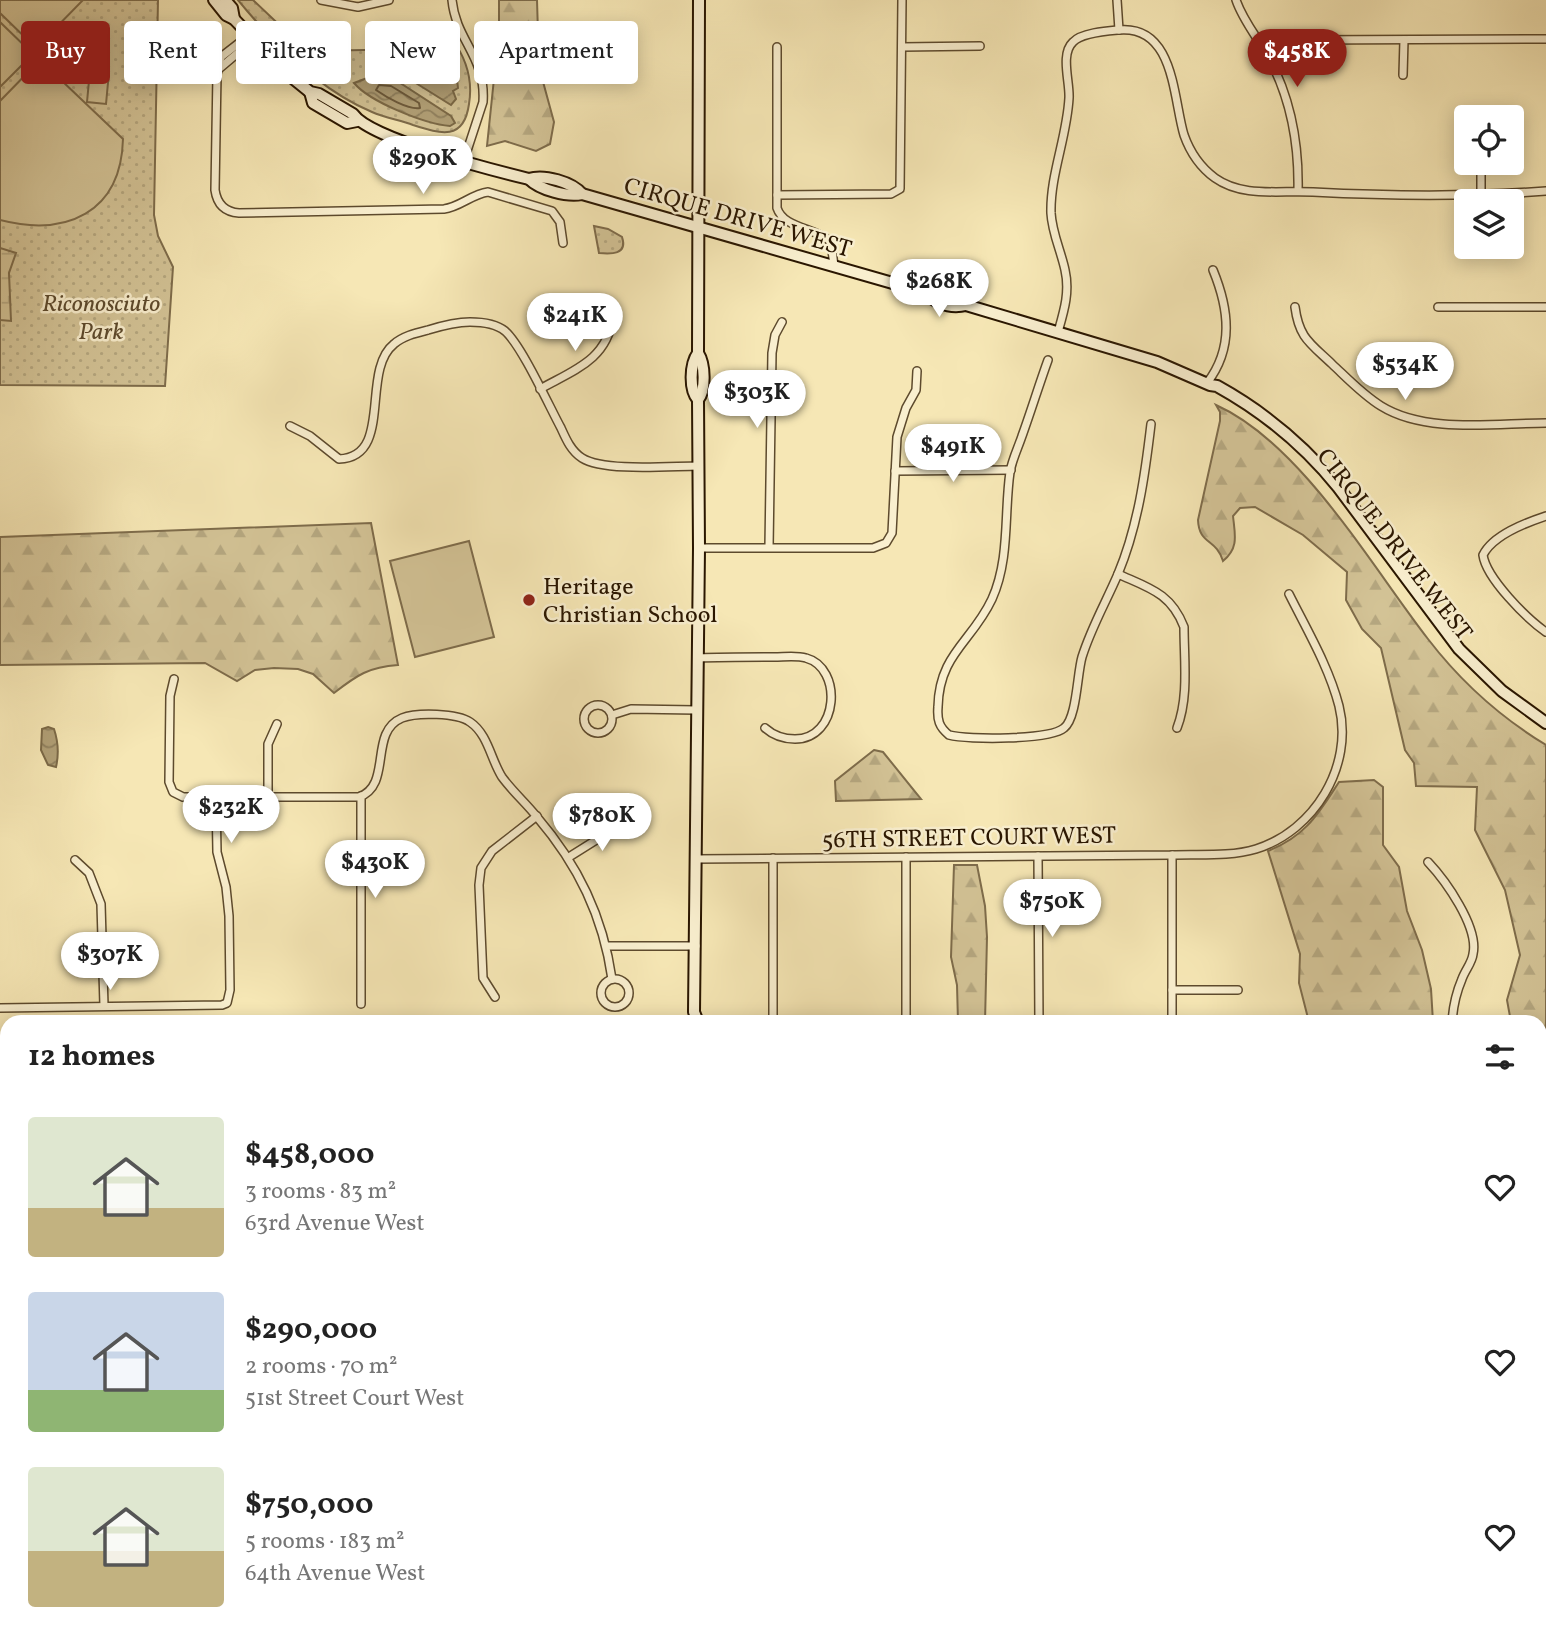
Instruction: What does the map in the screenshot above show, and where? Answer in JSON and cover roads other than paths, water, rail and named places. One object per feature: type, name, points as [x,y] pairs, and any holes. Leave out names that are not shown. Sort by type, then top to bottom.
[{"type":"main road","name":"CIRQUE DRIVE WEST","points":[[214,0],[226,15],[236,21]]},
{"type":"main road","name":"CIRQUE DRIVE WEST","points":[[225,0],[232,8],[234,19]]},
{"type":"main road","points":[[696,1015],[698,400],[702,394],[702,360],[698,353],[697,227],[699,0]]},
{"type":"main road","name":"CIRQUE DRIVE WEST","points":[[300,84],[353,114],[357,121],[409,143],[529,179],[537,176],[576,187],[582,194],[924,292],[936,291],[959,298],[967,305],[1167,366],[1217,386],[1263,415],[1317,462],[1459,649],[1502,691],[1546,723]]},
{"type":"main road","name":"CIRQUE DRIVE WEST","points":[[1208,384],[1214,392],[1275,432],[1314,469],[1456,656],[1499,698],[1546,731]]},
{"type":"street","points":[[321,0],[366,7],[389,0]]},
{"type":"street","points":[[452,0],[458,27],[480,67],[483,92],[483,102],[464,160]]},
{"type":"street","points":[[777,195],[891,194],[901,188],[902,0]]},
{"type":"street","points":[[1117,0],[1119,30]]},
{"type":"street","points":[[1236,0],[1282,88],[1292,121],[1297,154],[1298,191]]},
{"type":"street","points":[[1058,332],[1067,296],[1067,282],[1051,212],[1069,102],[1067,52],[1076,39],[1119,30],[1143,34],[1159,47],[1163,53],[1189,147],[1196,159],[1214,177],[1244,190],[1454,196]]},
{"type":"street","points":[[1268,57],[1307,40],[1546,39]]},
{"type":"street","points":[[1403,75],[1404,40]]},
{"type":"street","points":[[236,47],[222,56],[216,81],[215,190],[223,207],[239,213],[439,210],[455,207],[481,193],[495,193],[540,206],[556,214],[562,225],[563,243]]},
{"type":"street","points":[[777,47],[777,208],[783,219],[819,232],[831,242],[834,266]]},
{"type":"street","points":[[902,47],[981,47]]},
{"type":"street","points":[[1524,193],[1546,191]]},
{"type":"street","points":[[1208,384],[1216,371],[1225,340],[1225,304],[1213,270]]},
{"type":"street","points":[[1295,307],[1299,331],[1307,340],[1371,400],[1394,413],[1431,423],[1546,422]]},
{"type":"street","points":[[1438,307],[1546,307]]},
{"type":"street","points":[[540,389],[580,367],[601,351],[608,338],[613,317]]},
{"type":"street","points":[[290,426],[310,436],[339,459],[354,454],[371,433],[376,379],[388,349],[404,337],[464,322],[491,324],[507,333],[519,349],[572,448],[589,462],[616,466],[698,466]]},
{"type":"street","points":[[769,547],[772,350],[775,334],[782,322]]},
{"type":"street","points":[[1048,360],[1011,470],[1001,571],[994,594],[983,616],[955,650],[942,675],[938,711],[942,729],[956,737],[1040,737],[1058,732],[1067,726],[1071,719],[1083,653],[1118,574],[1142,493],[1151,424]]},
{"type":"street","points":[[699,548],[873,548],[886,542],[894,527],[899,427],[916,390],[917,371]]},
{"type":"street","points":[[895,471],[1011,470]]},
{"type":"street","points":[[1546,516],[1493,543],[1483,555],[1484,563],[1506,594],[1525,615],[1546,632]]},
{"type":"street","points":[[1118,574],[1164,596],[1184,627],[1184,699],[1177,728]]},
{"type":"street","name":"56TH STREET COURT WEST","points":[[696,859],[1171,855],[1243,852],[1271,844],[1311,813],[1326,792],[1338,766],[1342,729],[1335,693],[1289,594]]},
{"type":"street","points":[[698,658],[800,656],[819,664],[830,684],[828,715],[822,728],[816,734],[802,738],[779,737],[765,728]]},
{"type":"street","points":[[174,679],[170,696],[169,778],[174,794],[185,798],[361,796],[370,791],[374,784],[384,739],[392,724],[408,716],[446,715],[466,720],[477,729],[502,776],[569,858],[591,898],[608,946],[612,979]]},
{"type":"street","points":[[595,705],[604,706],[612,715],[611,726],[604,732],[590,731],[585,723],[587,710],[595,705]]},
{"type":"street","points":[[612,715],[631,709],[696,710]]},
{"type":"street","points":[[268,798],[268,744],[278,724]]},
{"type":"street","points":[[361,796],[361,1004]]},
{"type":"street","points":[[0,1008],[222,1005],[228,1002],[230,944],[227,892],[217,852],[216,798]]},
{"type":"street","points":[[495,997],[483,978],[479,885],[481,869],[492,851],[537,816]]},
{"type":"street","points":[[569,858],[621,825]]},
{"type":"street","points":[[1171,855],[1172,1015]]},
{"type":"street","points":[[1038,856],[1039,1015]]},
{"type":"street","points":[[906,857],[906,1015]]},
{"type":"street","points":[[773,1015],[774,858]]},
{"type":"street","points":[[75,860],[89,873],[101,904],[104,1006]]},
{"type":"street","points":[[1427,862],[1443,878],[1469,927],[1474,945],[1473,956],[1457,995],[1453,1015]]},
{"type":"street","points":[[608,946],[696,946]]},
{"type":"street","points":[[612,979],[625,983],[629,992],[624,1004],[615,1007],[606,1004],[601,992],[604,983],[612,979]]},
{"type":"street","points":[[1172,990],[1238,990]]},
{"type":"water","points":[[365,79],[365,84],[402,84],[451,116],[455,123],[450,126],[439,124],[399,111],[372,97],[354,83]]},
{"type":"water","points":[[417,84],[458,84],[458,88],[453,91],[456,99],[451,105]]},
{"type":"water","points":[[42,729],[54,729],[56,738],[56,767],[48,765],[41,750]]},
{"type":"place","name":"Heritage Christian School","points":[[529,600]]},
{"type":"park label","name":"Riconosciuto Park","points":[[101,317]]}]
